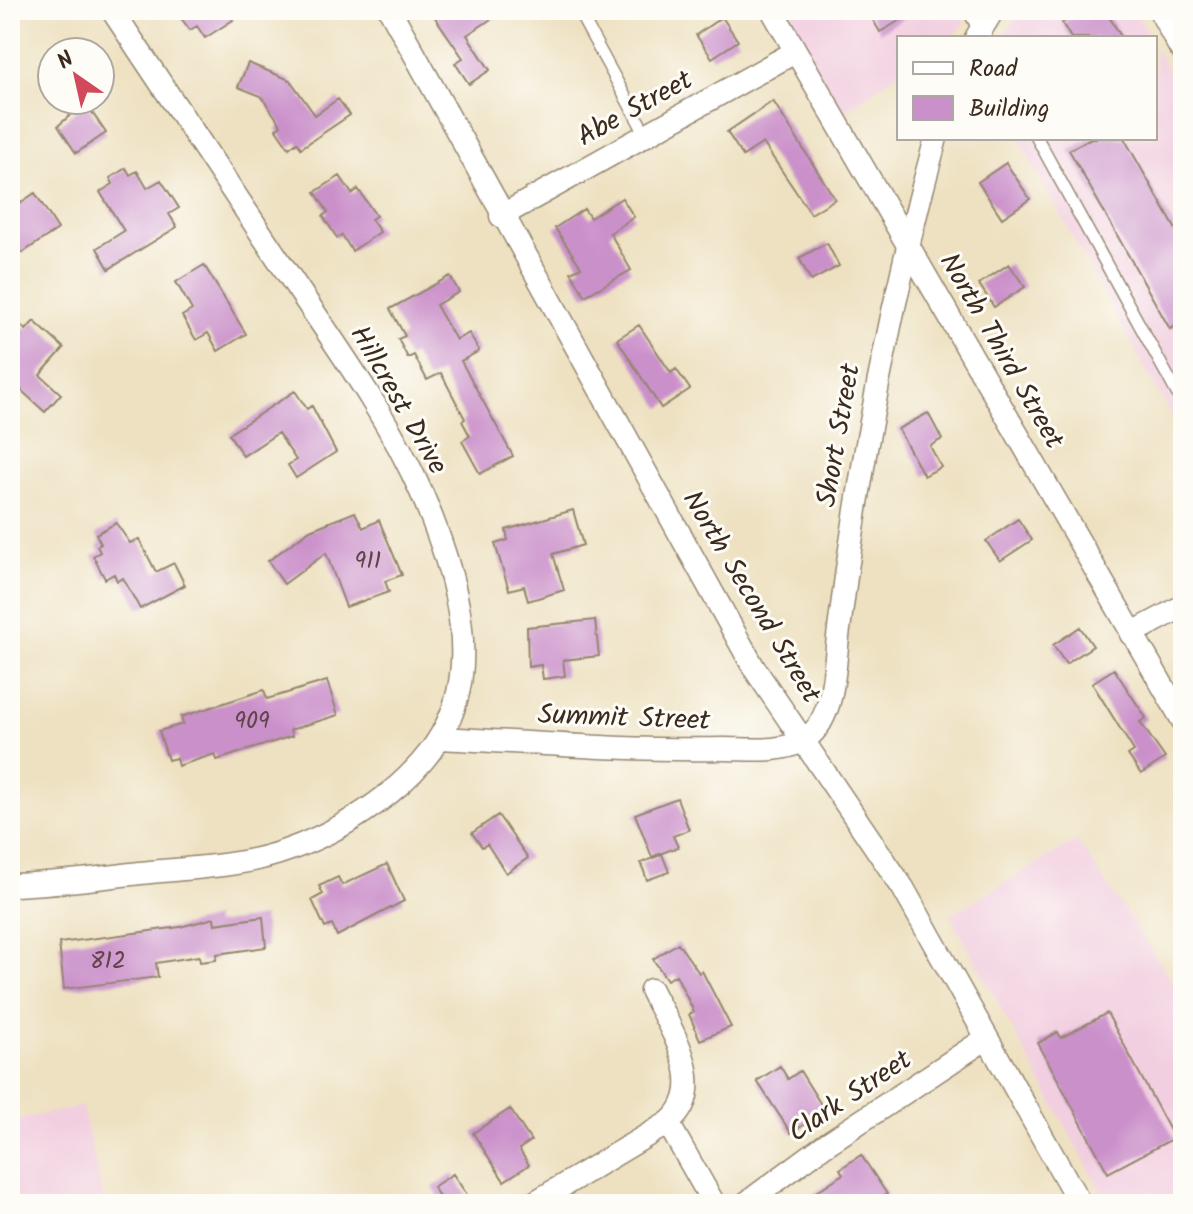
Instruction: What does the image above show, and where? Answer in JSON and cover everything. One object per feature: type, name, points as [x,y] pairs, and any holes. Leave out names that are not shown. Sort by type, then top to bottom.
[{"type":"main road","points":[[1164,10],[1182,40]]},
{"type":"street","name":"Hillcrest Drive","points":[[10,885],[217,866],[286,851],[341,824],[392,790],[429,754],[440,738],[456,701],[460,682],[459,625],[444,555],[422,495],[364,389],[112,10]]},
{"type":"street","name":"North Second Street","points":[[390,10],[501,216],[754,668],[903,888],[1080,1204]]},
{"type":"street","name":"North Third Street","points":[[772,10],[1183,721]]},
{"type":"street","points":[[980,36],[993,10]]},
{"type":"street","name":"Abe Street","points":[[501,216],[795,52]]},
{"type":"street","name":"Short Street","points":[[805,740],[822,719],[832,690],[854,502],[907,243],[935,140]]},
{"type":"street","points":[[1131,634],[1183,606]]},
{"type":"street","name":"Summit Street","points":[[440,738],[657,751],[781,748],[805,740]]},
{"type":"street","points":[[532,1204],[668,1123],[686,1097],[687,1072],[651,990]]},
{"type":"street","name":"Clark Street","points":[[745,1204],[825,1145],[987,1038]]},
{"type":"street","points":[[668,1123],[714,1204]]},
{"type":"lane","points":[[578,10],[646,135]]},
{"type":"lane","points":[[968,10],[980,36]]},
{"type":"lane","points":[[1038,140],[1183,404]]},
{"type":"shaded area","points":[[799,10],[972,10],[959,30],[950,36],[897,36],[897,73],[842,113],[787,17]]},
{"type":"shaded area","points":[[1022,10],[1135,10],[1149,36],[1002,36]]},
{"type":"shaded area","points":[[1157,51],[1183,97],[1183,437],[1019,140],[1157,140]]},
{"type":"shaded area","points":[[1077,840],[1183,997],[1183,1204],[1108,1204],[950,915]]},
{"type":"shaded area","points":[[82,1106],[105,1204],[10,1204],[10,1121]]},
{"type":"building","points":[[186,10],[227,10],[233,20],[205,38],[197,26],[190,30],[181,18],[188,13]]},
{"type":"building","points":[[430,10],[505,10],[467,35],[490,70],[469,84],[455,63],[463,58]]},
{"type":"building","points":[[867,10],[918,10],[880,32]]},
{"type":"building","points":[[1084,10],[1105,10],[1121,36],[1070,36],[1062,23]]},
{"type":"building","points":[[722,17],[738,41],[712,58],[696,35]]},
{"type":"building","points":[[248,63],[290,80],[315,115],[338,99],[350,115],[301,148],[297,142],[289,148],[276,129],[281,125],[261,96],[238,87]]},
{"type":"building","points":[[773,101],[835,199],[811,214],[763,143],[743,156],[727,132]]},
{"type":"building","points":[[69,116],[94,116],[106,133],[76,153],[58,126]]},
{"type":"building","points":[[1087,140],[1125,140],[1183,242],[1183,321],[1170,329],[1069,150]]},
{"type":"building","points":[[1006,163],[1030,199],[1002,218],[978,182]]},
{"type":"building","points":[[126,168],[130,175],[137,171],[147,188],[161,180],[179,208],[169,214],[177,227],[109,269],[97,248],[124,231],[100,192],[113,184],[110,178]]},
{"type":"building","points":[[340,176],[352,194],[358,189],[376,216],[371,219],[380,232],[352,251],[342,235],[337,238],[323,216],[328,212],[315,192]]},
{"type":"building","points":[[35,193],[58,229],[22,253],[10,234],[10,210]]},
{"type":"building","points":[[622,198],[634,217],[610,233],[631,270],[585,296],[571,272],[581,267],[555,228],[584,209],[590,218]]},
{"type":"building","points":[[827,243],[839,266],[811,281],[799,258]]},
{"type":"building","points":[[1009,264],[1025,287],[994,307],[979,284]]},
{"type":"building","points":[[204,265],[246,334],[218,351],[208,333],[196,340],[182,316],[192,310],[176,282]]},
{"type":"building","points":[[450,276],[459,292],[436,305],[456,340],[469,333],[479,351],[461,361],[513,456],[480,474],[462,441],[470,436],[462,421],[465,419],[441,373],[427,380],[414,355],[408,358],[398,339],[405,336],[390,309]]},
{"type":"building","points":[[34,321],[64,348],[40,375],[61,394],[45,412],[10,380],[10,332],[18,323],[26,330]]},
{"type":"building","points":[[639,325],[671,373],[676,369],[690,389],[661,408],[617,339]]},
{"type":"building","points":[[295,391],[307,409],[312,406],[336,452],[296,478],[288,465],[296,460],[278,433],[243,456],[229,434]]},
{"type":"building","points":[[928,413],[942,439],[930,446],[941,467],[924,476],[898,429]]},
{"type":"building","points":[[573,510],[583,545],[553,554],[564,590],[528,601],[524,586],[509,590],[495,544],[508,540],[506,530]]},
{"type":"building","points":[[355,512],[363,528],[379,520],[402,575],[385,581],[389,592],[346,607],[326,553],[284,584],[268,561],[310,530]]},
{"type":"building","points":[[1018,519],[1032,540],[1000,561],[986,541]]},
{"type":"building","points":[[116,523],[130,543],[139,539],[156,572],[174,563],[185,585],[140,609],[123,578],[117,581],[114,574],[105,579],[93,556],[100,552],[97,546],[101,544],[96,534]]},
{"type":"building","points":[[595,620],[599,656],[563,660],[565,676],[543,679],[541,665],[528,667],[527,627]]},
{"type":"building","points":[[1080,627],[1093,646],[1066,664],[1053,645]]},
{"type":"building","points":[[1114,669],[1146,718],[1140,722],[1165,758],[1141,774],[1128,755],[1134,751],[1092,683]]},
{"type":"building","points":[[327,681],[338,715],[290,730],[292,736],[217,760],[215,754],[178,766],[176,758],[168,760],[159,731],[183,724],[181,717],[264,690],[267,699]]},
{"type":"building","points":[[677,798],[689,830],[673,836],[678,847],[652,857],[635,814]]},
{"type":"building","points":[[498,815],[528,858],[506,873],[487,844],[482,847],[472,833]]},
{"type":"building","points":[[662,854],[669,872],[647,880],[641,863]]},
{"type":"building","points":[[387,864],[404,901],[337,936],[332,925],[325,928],[312,900],[323,894],[319,886],[338,877],[342,885]]},
{"type":"building","points":[[263,917],[266,947],[217,954],[216,960],[200,962],[199,956],[156,963],[158,977],[64,989],[59,943],[180,927],[214,918],[215,924]]},
{"type":"building","points":[[678,943],[699,973],[702,971],[731,1027],[700,1040],[689,1014],[694,1012],[676,975],[667,980],[653,959]]},
{"type":"building","points":[[1107,1013],[1174,1138],[1108,1173],[1038,1043],[1058,1032],[1061,1038]]},
{"type":"building","points":[[780,1066],[788,1079],[800,1071],[825,1111],[791,1133],[757,1081]]},
{"type":"building","points":[[510,1109],[531,1141],[519,1149],[529,1165],[504,1181],[473,1133]]},
{"type":"building","points":[[861,1155],[887,1194],[873,1204],[798,1204],[843,1174],[840,1169]]},
{"type":"building","points":[[453,1174],[473,1204],[444,1204],[433,1187]]}]
